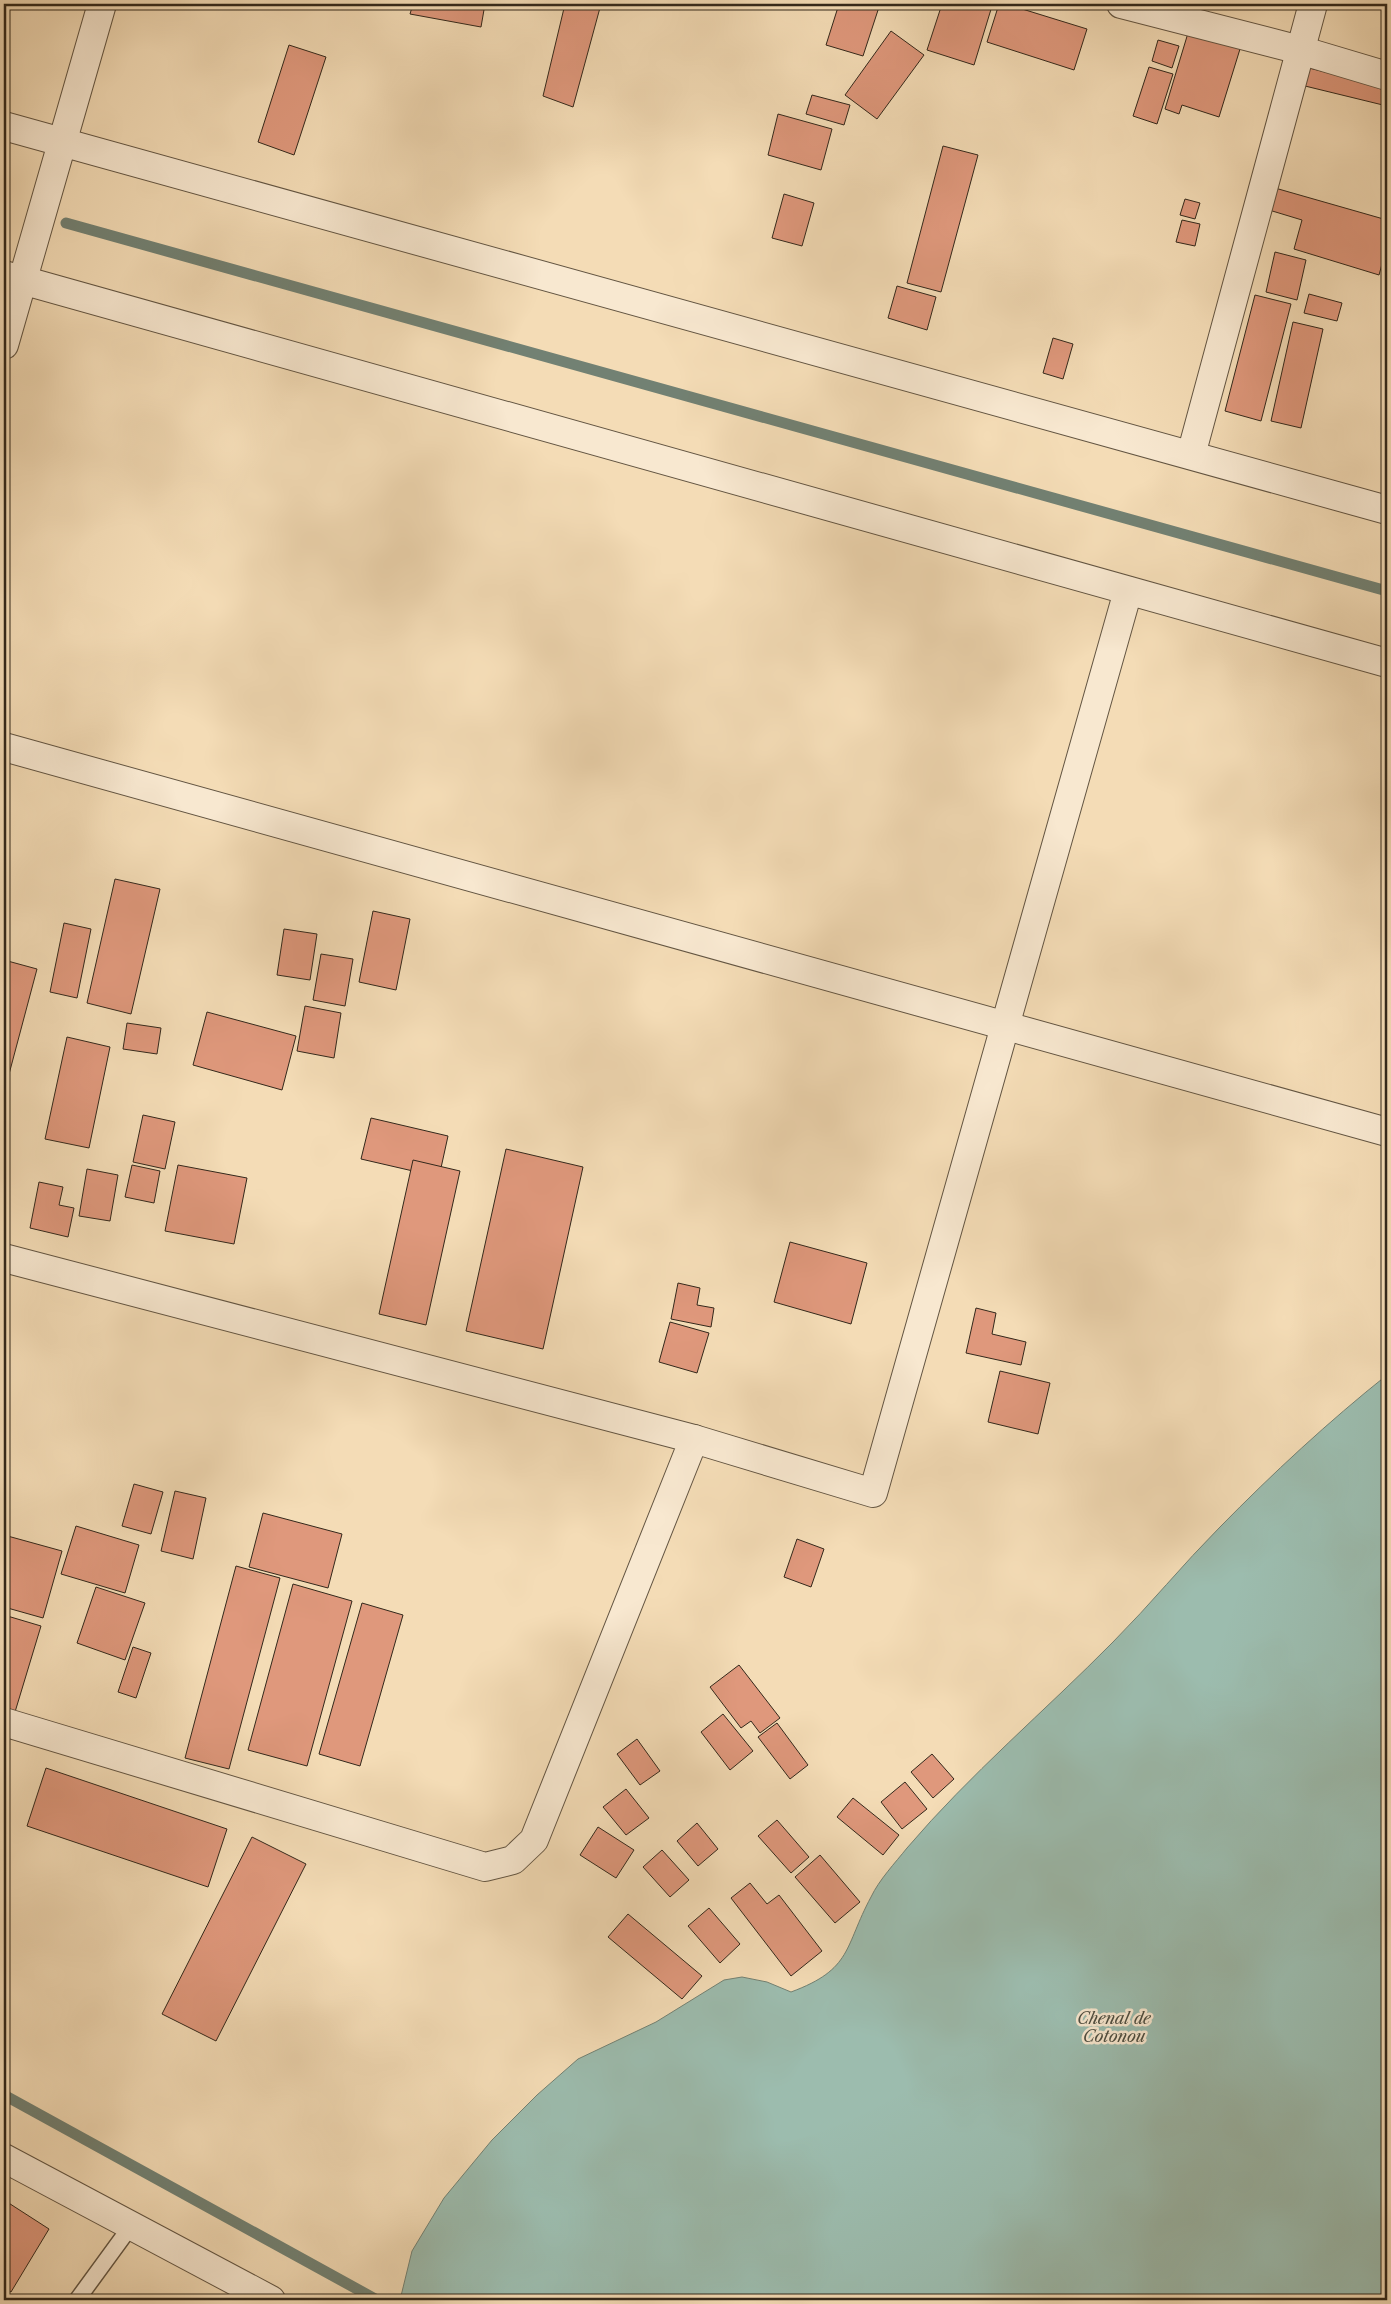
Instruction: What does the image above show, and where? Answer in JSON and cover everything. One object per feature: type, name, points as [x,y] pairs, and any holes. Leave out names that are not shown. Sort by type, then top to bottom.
[{"type":"street","points":[[4,345],[14,278],[63,142],[102,4]]},
{"type":"street","points":[[1121,4],[1300,50],[1387,76]]},
{"type":"street","points":[[1191,455],[1313,4]]},
{"type":"street","points":[[4,126],[1387,510]]},
{"type":"street","points":[[14,278],[1387,663]]},
{"type":"street","points":[[4,1258],[694,1439],[873,1493],[1128,591]]},
{"type":"street","points":[[4,747],[1387,1132]]},
{"type":"street","points":[[4,1722],[485,1867],[513,1860],[534,1840],[694,1439]]},
{"type":"street","points":[[4,2158],[271,2300]]},
{"type":"lane","points":[[77,2300],[131,2226]]},
{"type":"water","name":"Chenal de Cotonou","points":[[1387,1375],[1387,2300],[400,2300],[412,2251],[444,2198],[492,2140],[537,2095],[578,2059],[656,2022],[724,1980],[742,1977],[767,1982],[791,1992],[826,1974],[844,1955],[878,1884],[907,1848],[956,1794],[1113,1642],[1206,1541],[1260,1487],[1301,1448]]},
{"type":"building","points":[[413,4],[485,4],[481,27],[410,14]]},
{"type":"building","points":[[565,4],[601,4],[573,107],[543,96]]},
{"type":"building","points":[[839,4],[880,4],[863,56],[826,45]]},
{"type":"building","points":[[942,4],[985,4],[992,6],[974,65],[927,50]]},
{"type":"building","points":[[999,4],[1006,4],[1087,29],[1074,70],[987,42]]},
{"type":"building","points":[[891,31],[924,55],[877,119],[845,95]]},
{"type":"building","points":[[1188,33],[1240,49],[1219,117],[1182,105],[1179,114],[1165,109]]},
{"type":"building","points":[[1158,40],[1179,46],[1172,68],[1152,61]]},
{"type":"building","points":[[289,45],[326,57],[294,155],[258,142]]},
{"type":"building","points":[[1149,67],[1173,74],[1157,124],[1133,116]]},
{"type":"building","points":[[1309,68],[1387,87],[1387,106],[1305,86]]},
{"type":"building","points":[[812,95],[850,105],[844,125],[806,114]]},
{"type":"building","points":[[778,114],[832,129],[821,170],[768,155]]},
{"type":"building","points":[[943,146],[978,155],[941,292],[907,283]]},
{"type":"building","points":[[1275,188],[1387,220],[1387,246],[1379,275],[1294,249],[1302,220],[1269,210]]},
{"type":"building","points":[[784,194],[814,203],[802,246],[772,238]]},
{"type":"building","points":[[1185,199],[1200,203],[1195,219],[1180,215]]},
{"type":"building","points":[[1182,220],[1200,224],[1195,246],[1176,242]]},
{"type":"building","points":[[1275,252],[1306,260],[1297,300],[1266,292]]},
{"type":"building","points":[[897,286],[936,297],[927,330],[888,318]]},
{"type":"building","points":[[1309,294],[1342,303],[1337,321],[1304,313]]},
{"type":"building","points":[[1255,295],[1291,304],[1261,421],[1225,411]]},
{"type":"building","points":[[1293,322],[1323,329],[1301,428],[1271,421]]},
{"type":"building","points":[[1053,338],[1073,344],[1063,379],[1043,373]]},
{"type":"building","points":[[115,879],[160,889],[131,1014],[87,1003]]},
{"type":"building","points":[[373,911],[410,919],[396,990],[359,982]]},
{"type":"building","points":[[64,923],[91,929],[77,998],[50,992]]},
{"type":"building","points":[[284,929],[317,934],[310,980],[277,975]]},
{"type":"building","points":[[321,954],[353,959],[345,1006],[313,1000]]},
{"type":"building","points":[[4,960],[37,969],[4,1093]]},
{"type":"building","points":[[305,1006],[341,1013],[334,1058],[297,1051]]},
{"type":"building","points":[[207,1012],[296,1036],[282,1090],[193,1065]]},
{"type":"building","points":[[127,1023],[161,1028],[157,1054],[123,1049]]},
{"type":"building","points":[[67,1037],[110,1047],[89,1148],[45,1139]]},
{"type":"building","points":[[143,1115],[175,1122],[165,1169],[133,1162]]},
{"type":"building","points":[[371,1118],[448,1136],[439,1177],[361,1159]]},
{"type":"building","points":[[506,1149],[583,1167],[543,1349],[466,1331]]},
{"type":"building","points":[[413,1160],[460,1171],[426,1325],[379,1314]]},
{"type":"building","points":[[132,1165],[160,1171],[154,1203],[125,1197]]},
{"type":"building","points":[[178,1165],[247,1178],[234,1244],[165,1231]]},
{"type":"building","points":[[87,1169],[118,1175],[110,1221],[79,1216]]},
{"type":"building","points":[[39,1182],[63,1187],[59,1205],[74,1208],[68,1237],[30,1228]]},
{"type":"building","points":[[790,1242],[867,1263],[851,1324],[774,1302]]},
{"type":"building","points":[[678,1283],[700,1288],[697,1305],[714,1308],[711,1327],[671,1319]]},
{"type":"building","points":[[976,1308],[996,1313],[992,1334],[1026,1342],[1021,1365],[966,1353]]},
{"type":"building","points":[[670,1322],[709,1333],[697,1373],[659,1362]]},
{"type":"building","points":[[1000,1371],[1050,1383],[1038,1434],[988,1422]]},
{"type":"building","points":[[134,1484],[163,1492],[151,1534],[122,1526]]},
{"type":"building","points":[[175,1491],[206,1498],[193,1559],[161,1551]]},
{"type":"building","points":[[263,1513],[342,1534],[328,1588],[249,1567]]},
{"type":"building","points":[[76,1526],[139,1545],[125,1593],[61,1574]]},
{"type":"building","points":[[4,1535],[62,1551],[43,1618],[4,1607]]},
{"type":"building","points":[[797,1539],[824,1549],[811,1587],[784,1577]]},
{"type":"building","points":[[236,1566],[280,1578],[229,1769],[185,1758]]},
{"type":"building","points":[[293,1584],[352,1601],[307,1766],[248,1750]]},
{"type":"building","points":[[96,1587],[145,1603],[125,1660],[77,1643]]},
{"type":"building","points":[[362,1603],[403,1615],[360,1766],[319,1754]]},
{"type":"building","points":[[4,1615],[41,1626],[15,1712],[4,1709]]},
{"type":"building","points":[[133,1647],[151,1653],[136,1698],[118,1692]]},
{"type":"building","points":[[739,1665],[780,1718],[760,1733],[751,1721],[741,1728],[710,1687]]},
{"type":"building","points":[[723,1714],[753,1751],[730,1770],[701,1732]]},
{"type":"building","points":[[777,1723],[808,1765],[790,1779],[758,1737]]},
{"type":"building","points":[[637,1739],[660,1771],[640,1785],[617,1754]]},
{"type":"building","points":[[932,1754],[954,1779],[933,1798],[911,1772]]},
{"type":"building","points":[[46,1768],[227,1829],[208,1887],[27,1826]]},
{"type":"building","points":[[905,1782],[927,1809],[902,1829],[881,1802]]},
{"type":"building","points":[[626,1789],[649,1818],[626,1835],[603,1807]]},
{"type":"building","points":[[853,1798],[899,1835],[883,1855],[837,1817]]},
{"type":"building","points":[[777,1820],[809,1857],[791,1873],[758,1836]]},
{"type":"building","points":[[697,1823],[718,1849],[698,1866],[677,1841]]},
{"type":"building","points":[[598,1827],[634,1850],[616,1878],[580,1855]]},
{"type":"building","points":[[252,1837],[306,1864],[216,2041],[162,2014]]},
{"type":"building","points":[[662,1850],[689,1880],[670,1897],[643,1867]]},
{"type":"building","points":[[820,1855],[860,1902],[835,1923],[795,1877]]},
{"type":"building","points":[[750,1883],[767,1904],[779,1895],[822,1951],[791,1976],[731,1898]]},
{"type":"building","points":[[709,1908],[740,1944],[720,1963],[688,1926]]},
{"type":"building","points":[[628,1914],[702,1976],[682,1999],[608,1937]]},
{"type":"building","points":[[4,2200],[49,2229],[11,2292],[4,2287]]},
{"type":"waterway","points":[[66,223],[1387,591]]},
{"type":"waterway","points":[[4,2095],[377,2300]]}]
